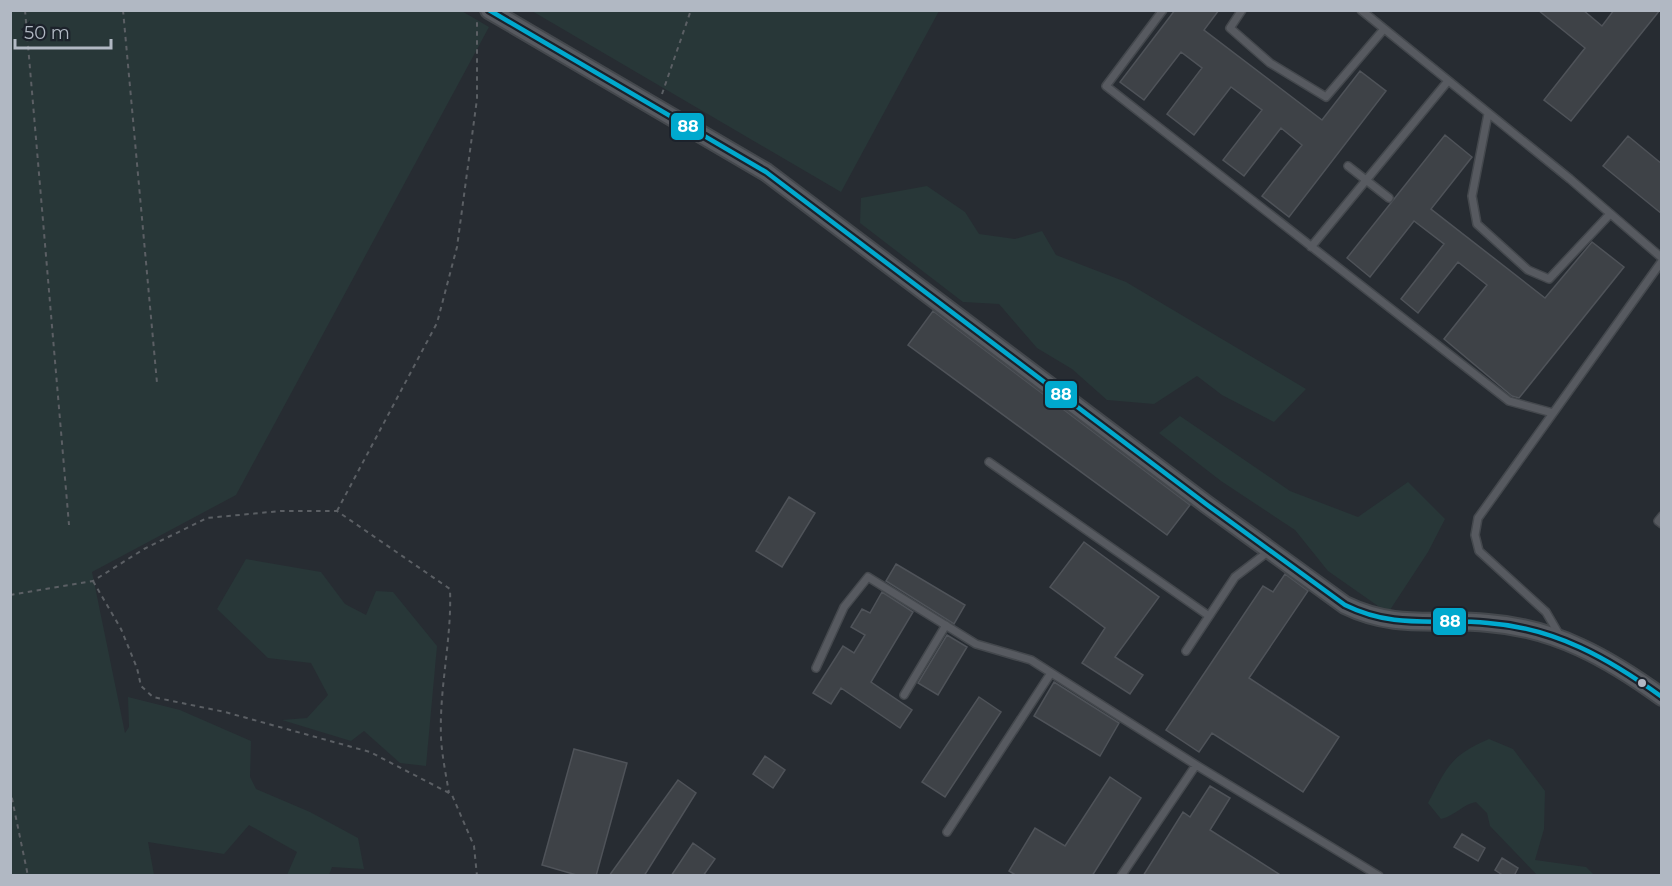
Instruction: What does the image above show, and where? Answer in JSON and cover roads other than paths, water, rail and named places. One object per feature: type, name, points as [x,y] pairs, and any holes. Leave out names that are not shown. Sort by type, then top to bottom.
[{"type":"street","points":[[489,10],[766,172],[792,190],[1206,504],[1345,605],[1366,616],[1393,622],[1487,622],[1528,628],[1560,637],[1599,656],[1662,697]]},
{"type":"lane","points":[[1163,10],[1106,86],[1509,401],[1553,413]]},
{"type":"lane","points":[[1242,10],[1230,28],[1270,63],[1326,97],[1384,29]]},
{"type":"lane","points":[[1361,10],[1610,214],[1662,260],[1478,518],[1475,535],[1479,551],[1546,612],[1560,637]]},
{"type":"lane","points":[[1311,247],[1448,81]]},
{"type":"lane","points":[[1488,114],[1472,196],[1478,224],[1528,270],[1549,279],[1610,214]]},
{"type":"lane","points":[[1348,166],[1389,198]]},
{"type":"lane","points":[[989,462],[1209,616]]},
{"type":"lane","points":[[1662,516],[1658,521],[1662,524]]},
{"type":"lane","points":[[1186,651],[1235,577],[1271,550]]},
{"type":"lane","points":[[816,668],[844,607],[868,577],[976,644],[1031,660],[1196,765],[1379,876]]},
{"type":"lane","points":[[904,695],[946,625]]},
{"type":"lane","points":[[947,832],[1051,673]]},
{"type":"lane","points":[[1121,876],[1196,765]]}]
